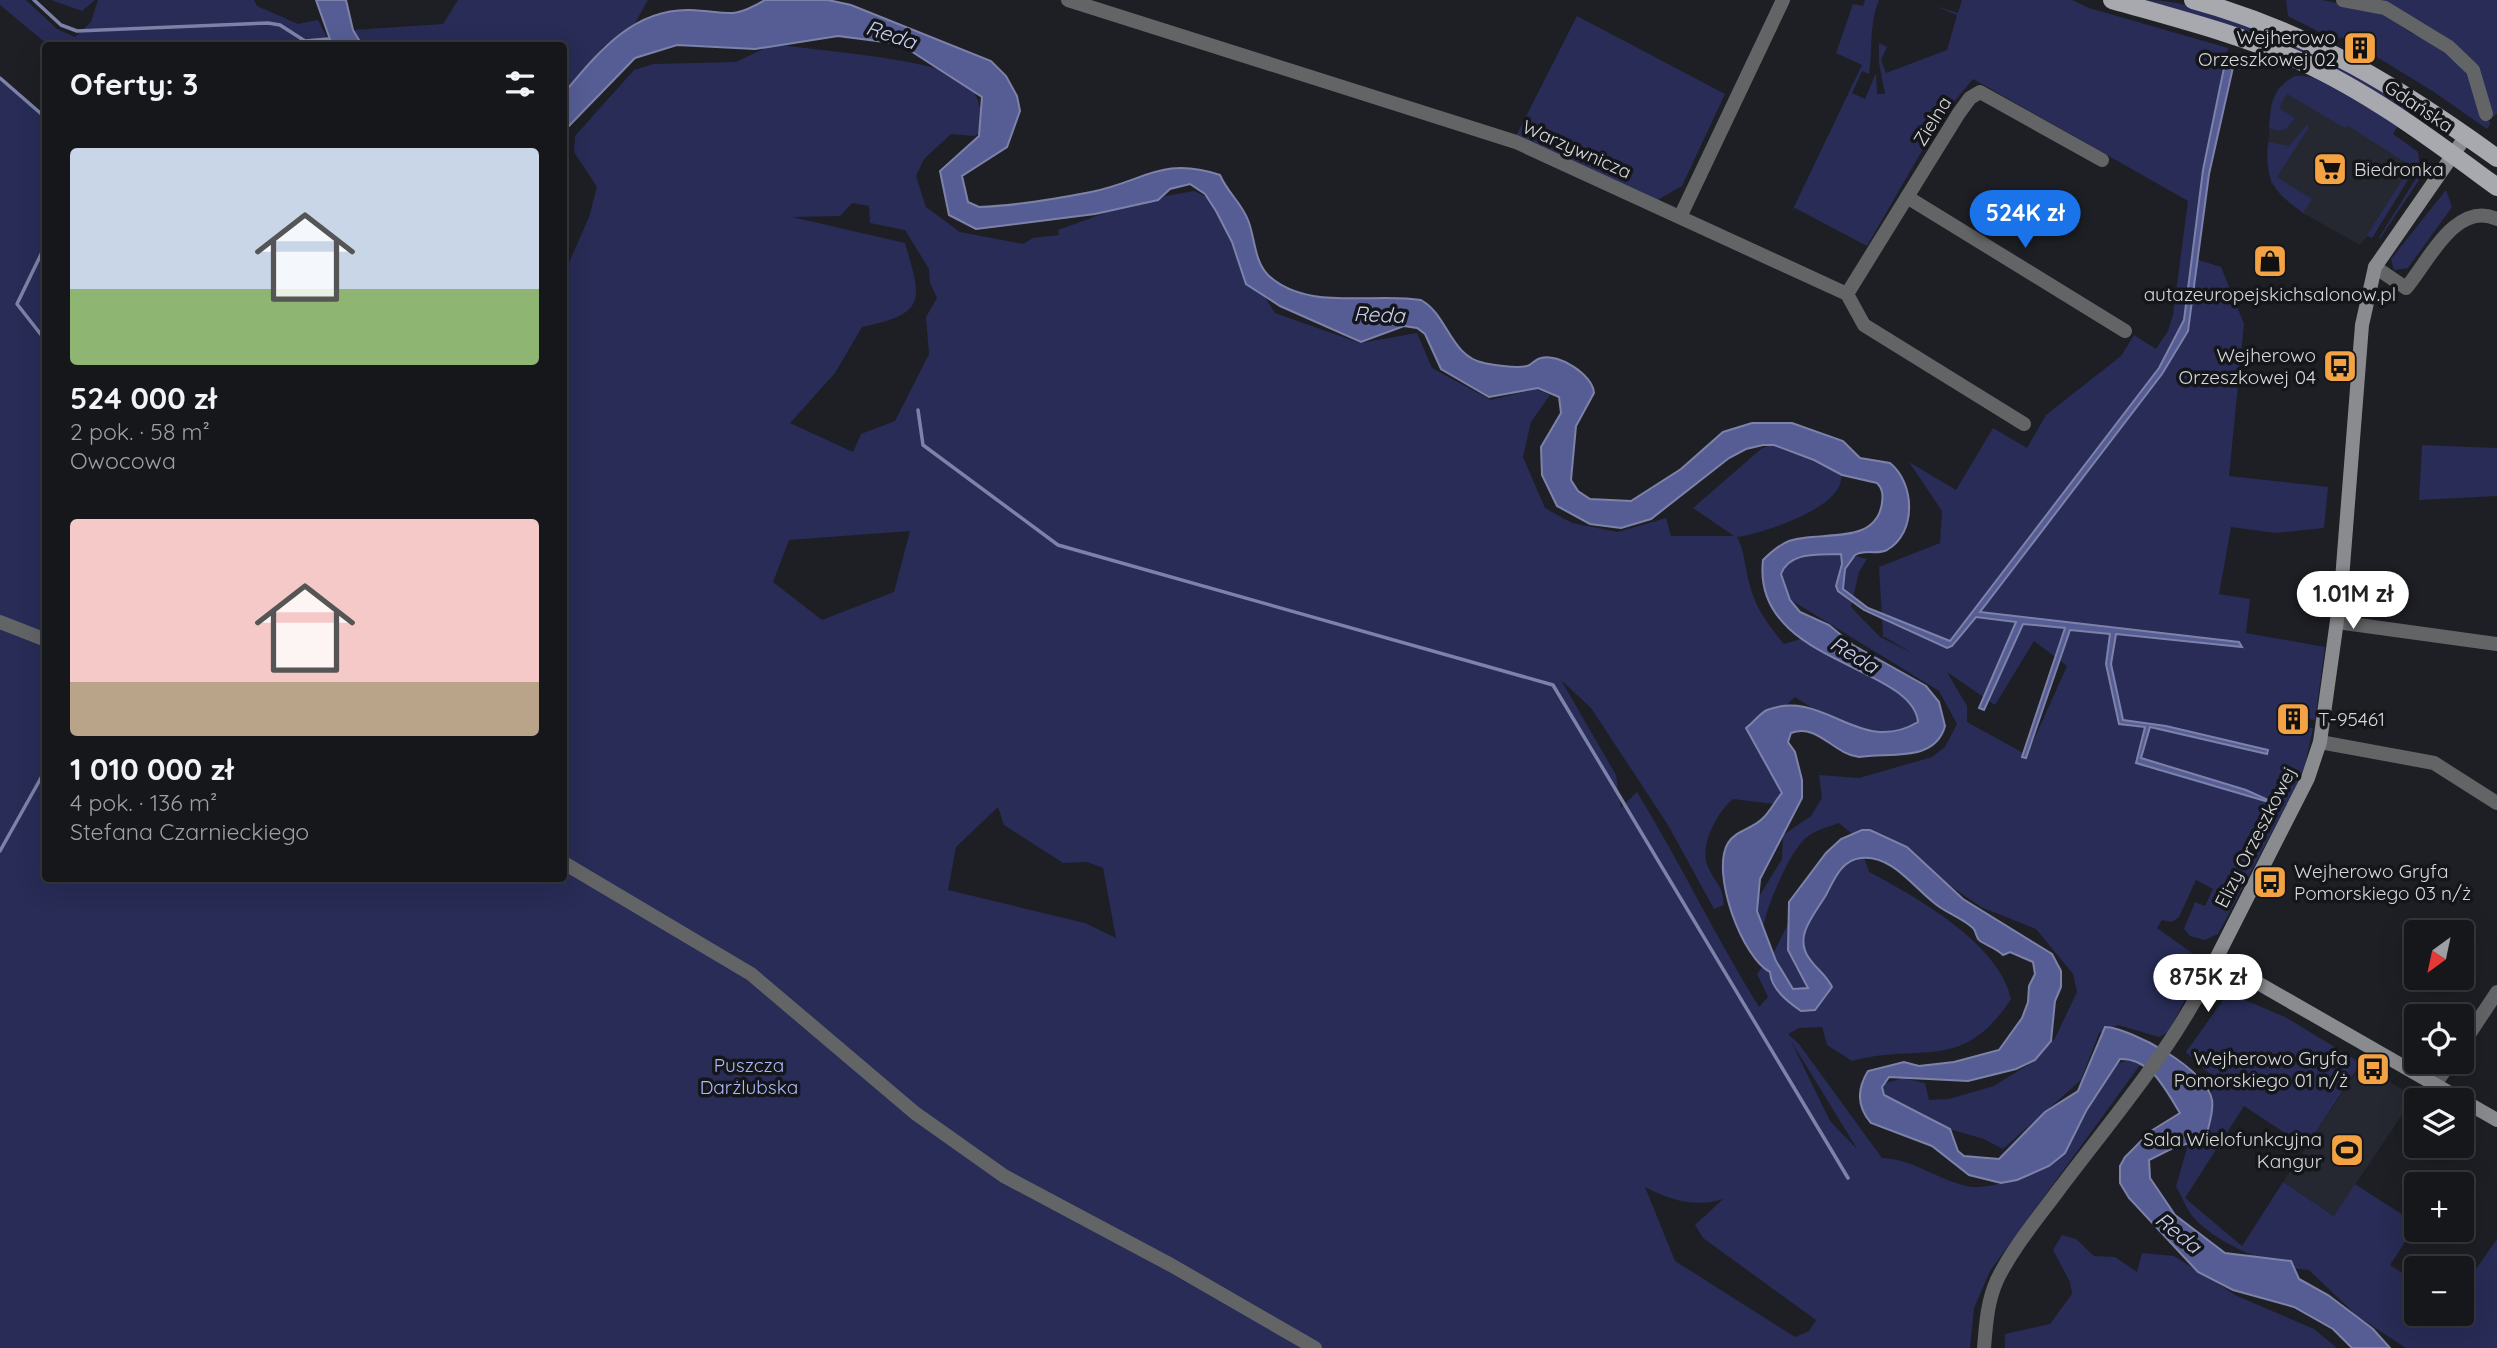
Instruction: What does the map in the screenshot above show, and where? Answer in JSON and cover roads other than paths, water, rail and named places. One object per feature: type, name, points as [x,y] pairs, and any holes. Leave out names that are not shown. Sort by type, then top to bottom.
[{"type":"main road","name":"Gdańska","points":[[2112,0],[2235,36],[2302,62],[2350,86],[2497,187]]},
{"type":"main road","name":"Gdańska","points":[[2193,0],[2254,19],[2357,65],[2392,85],[2497,159]]},
{"type":"street","name":"Warzywnicza","points":[[1068,0],[1516,142],[1847,294]]},
{"type":"street","points":[[1680,217],[1783,0]]},
{"type":"street","points":[[2343,0],[2385,8],[2449,47],[2473,70],[2486,114]]},
{"type":"street","name":"Zielna","points":[[1847,294],[1970,98],[1980,92],[2102,160]]},
{"type":"street","name":"Elizy Orzeszkowej","points":[[1984,1348],[1987,1314],[1996,1282],[2017,1246],[2149,1070],[2190,1010],[2308,778],[2319,742],[2337,622],[2362,324],[2375,267],[2466,136]]},
{"type":"street","points":[[1907,197],[2125,331]]},
{"type":"street","points":[[2375,267],[2406,288],[2461,220],[2487,214],[2497,219]]},
{"type":"street","points":[[1847,294],[1864,325],[2024,424]]},
{"type":"street","points":[[0,622],[42,638]]},
{"type":"street","points":[[2337,622],[2497,644]]},
{"type":"street","points":[[2319,742],[2434,763],[2497,803]]},
{"type":"street","points":[[567,865],[751,974],[915,1113],[1003,1175],[1171,1265],[1315,1348]]},
{"type":"street","points":[[2216,959],[2497,1120]]},
{"type":"street","points":[[2474,1027],[2497,992]]},
{"type":"street","points":[[2435,1084],[2442,1074]]},
{"type":"water","points":[[316,0],[346,0],[353,30],[360,42],[331,42]]},
{"type":"water","name":"Reda","points":[[765,0],[828,0],[851,5],[991,61],[1006,76],[1017,96],[1020,111],[1007,147],[962,176],[968,202],[979,207],[1021,204],[1091,192],[1167,169],[1183,168],[1220,175],[1245,214],[1263,269],[1284,286],[1321,297],[1421,300],[1437,315],[1456,344],[1473,359],[1517,367],[1527,366],[1548,357],[1574,367],[1588,379],[1594,393],[1576,426],[1571,480],[1578,491],[1590,499],[1631,501],[1681,469],[1723,432],[1752,423],[1792,423],[1843,441],[1860,458],[1890,463],[1898,472],[1908,495],[1908,520],[1904,532],[1887,550],[1855,555],[1845,569],[1843,589],[1868,608],[1950,641],[2159,368],[2184,320],[2203,170],[2226,58],[2234,63],[2209,174],[2188,331],[2162,374],[1980,612],[2239,642],[2242,647],[2116,634],[2111,664],[2123,720],[2166,726],[2268,750],[2267,754],[2150,727],[2141,758],[2246,790],[2279,805],[2136,763],[2145,727],[2119,724],[2106,664],[2110,634],[2070,630],[2026,758],[2022,757],[2065,628],[2023,624],[1984,710],[1979,708],[2016,622],[1976,617],[1952,646],[1947,648],[1864,610],[1838,591],[1836,586],[1842,564],[1841,554],[1806,556],[1791,561],[1781,574],[1790,600],[1800,612],[1829,625],[1853,645],[1926,686],[1939,702],[1945,726],[1940,738],[1921,751],[1859,757],[1841,751],[1818,735],[1801,731],[1791,733],[1788,742],[1795,752],[1802,780],[1802,798],[1760,879],[1757,911],[1776,961],[1793,989],[1808,988],[1788,950],[1789,902],[1826,853],[1841,839],[1862,830],[1870,830],[1907,847],[1963,899],[2052,954],[2061,971],[2061,987],[2055,1001],[2051,1041],[2035,1060],[2016,1069],[1968,1081],[1889,1077],[1882,1087],[1884,1095],[1950,1129],[1958,1151],[1964,1156],[1999,1159],[2045,1112],[2078,1091],[2105,1027],[2149,1042],[2197,1076],[2207,1088],[2212,1100],[2212,1115],[2206,1138],[2173,1148],[2149,1160],[2150,1178],[2175,1215],[2225,1253],[2291,1261],[2299,1279],[2328,1295],[2373,1329],[2390,1348],[2352,1348],[2333,1329],[2294,1307],[2233,1290],[2198,1272],[2129,1198],[2120,1183],[2120,1166],[2125,1157],[2151,1131],[2180,1113],[2163,1085],[2149,1069],[2131,1060],[2120,1059],[2086,1111],[2065,1153],[2049,1166],[2017,1180],[2001,1183],[1969,1175],[1932,1146],[1871,1123],[1863,1110],[1860,1097],[1868,1071],[1904,1062],[1919,1066],[1954,1062],[1999,1050],[2022,1018],[2028,1002],[2029,986],[2035,974],[2033,962],[2010,952],[2003,955],[1980,941],[1973,928],[1941,908],[1894,868],[1873,858],[1861,858],[1848,863],[1839,872],[1807,925],[1803,942],[1805,950],[1832,987],[1815,1010],[1801,1011],[1786,999],[1773,984],[1770,972],[1750,951],[1732,914],[1726,894],[1724,857],[1731,839],[1762,819],[1782,793],[1746,728],[1767,710],[1788,706],[1825,713],[1860,728],[1878,732],[1897,731],[1918,722],[1909,703],[1890,687],[1805,641],[1781,621],[1766,594],[1763,560],[1789,541],[1844,534],[1869,526],[1877,517],[1882,503],[1882,492],[1877,483],[1842,475],[1814,460],[1774,445],[1763,445],[1746,449],[1729,458],[1651,519],[1621,528],[1590,524],[1557,506],[1542,475],[1541,447],[1561,413],[1559,397],[1538,388],[1489,397],[1441,369],[1425,334],[1417,328],[1404,326],[1361,342],[1280,306],[1246,284],[1232,242],[1216,211],[1205,194],[1190,184],[1170,189],[1158,200],[1095,214],[976,229],[949,215],[940,171],[979,136],[982,97],[900,44],[838,36],[755,49],[677,45],[635,58],[567,128],[567,89],[603,49],[633,26],[650,17],[669,12],[689,10],[735,13]]},
{"type":"waterway","points":[[34,0],[61,25],[77,31],[268,23],[280,25],[305,41],[328,39]]},
{"type":"waterway","points":[[0,78],[42,115]]},
{"type":"waterway","points":[[42,252],[17,304],[42,336]]},
{"type":"waterway","points":[[918,410],[923,445],[1058,545],[1553,685],[1848,1178]]},
{"type":"waterway","points":[[0,851],[42,776]]},
{"type":"place","name":"Wejherowo Orzeszkowej 02","points":[[2360,48]]},
{"type":"place","name":"Biedronka","points":[[2330,169]]},
{"type":"place","name":"autazeuropejskichsalonow.pl","points":[[2270,261]]},
{"type":"place","name":"Wejherowo Orzeszkowej 04","points":[[2340,366]]},
{"type":"place","name":"T-95461","points":[[2293,719]]},
{"type":"place","name":"Wejherowo Gryfa Pomorskiego 03 n/ż","points":[[2270,882]]},
{"type":"place","name":"Wejherowo Gryfa Pomorskiego 01 n/ż","points":[[2373,1069]]},
{"type":"place","name":"Sala Wielofunkcyjna Kangur","points":[[2347,1150]]},
{"type":"park label","name":"Puszcza Darżlubska","points":[[749,1076]]}]
